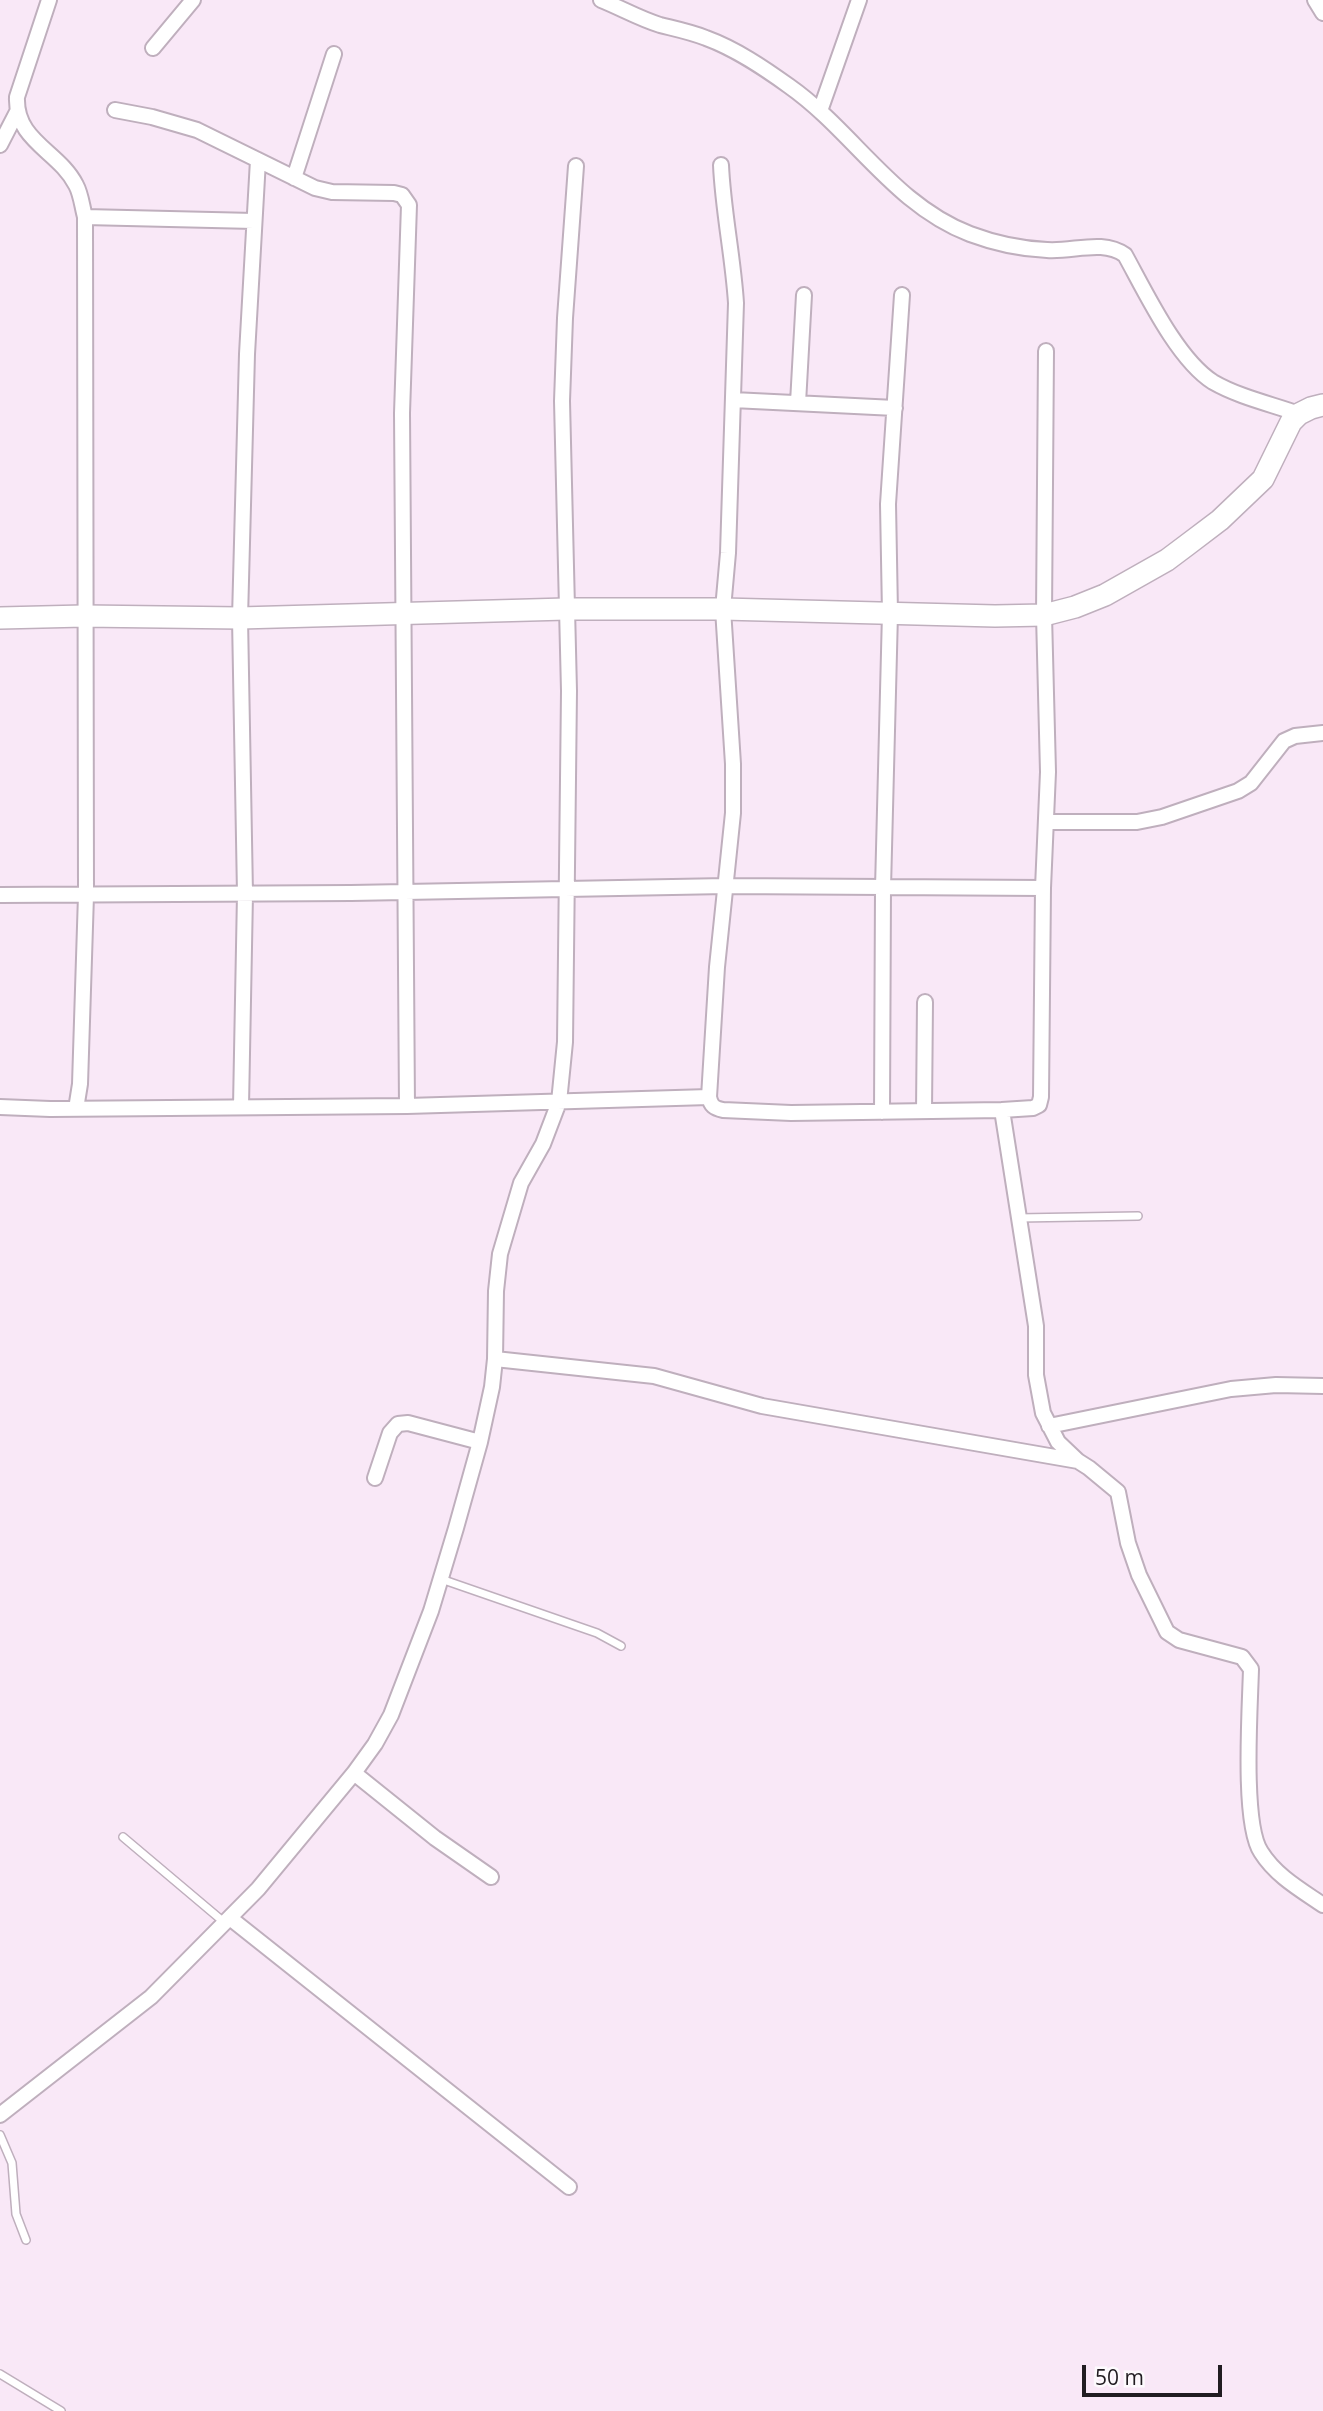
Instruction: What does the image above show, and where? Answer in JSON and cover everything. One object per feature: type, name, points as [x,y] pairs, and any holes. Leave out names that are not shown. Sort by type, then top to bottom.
[{"type":"main road","points":[[0,618],[240,618],[566,609],[1044,615],[1105,595],[1167,560],[1220,520],[1263,479],[1291,422],[1299,414],[1323,405]]},
{"type":"street","points":[[0,145],[17,112],[17,97],[49,0]]},
{"type":"street","points":[[153,48],[193,0]]},
{"type":"street","points":[[601,0],[658,24],[687,31],[729,48],[791,87],[820,111],[897,187],[930,212],[967,233],[1030,249],[1073,250],[1104,246],[1115,248],[1125,255],[1167,330],[1201,373],[1228,388],[1299,414]]},
{"type":"street","points":[[820,111],[859,0]]},
{"type":"street","points":[[1315,0],[1323,13]]},
{"type":"street","points":[[295,178],[334,54]]},
{"type":"street","points":[[115,110],[197,130],[315,188],[332,192],[394,193],[402,195],[409,205],[402,413],[407,1106]]},
{"type":"street","points":[[17,112],[30,135],[70,175],[77,186],[85,217],[86,895],[80,1084],[76,1108]]},
{"type":"street","points":[[241,1106],[245,894],[240,618],[247,354],[258,160]]},
{"type":"street","points":[[721,165],[736,303],[723,609],[733,764],[733,813],[717,967],[709,1097],[713,1107],[723,1111],[791,1114],[1002,1110],[1033,1108],[1039,1105],[1043,888],[1048,822],[1044,615],[1046,351]]},
{"type":"street","points":[[0,2115],[151,1997],[258,1889],[354,1773],[375,1744],[391,1715],[441,1578],[480,1442],[495,1359],[499,1254],[521,1183],[543,1144],[559,1102],[565,1042],[569,691],[562,401],[576,166]]},
{"type":"street","points":[[85,217],[254,221]]},
{"type":"street","points":[[798,403],[804,295]]},
{"type":"street","points":[[883,1112],[883,888],[890,613],[888,504],[902,295]]},
{"type":"street","points":[[733,400],[895,408]]},
{"type":"street","points":[[1048,822],[1137,822],[1162,817],[1238,791],[1251,783],[1284,741],[1295,736],[1323,733]]},
{"type":"street","points":[[0,895],[245,894],[566,887],[1043,888]]},
{"type":"street","points":[[924,1111],[925,1002]]},
{"type":"street","points":[[0,1107],[407,1106],[709,1097]]},
{"type":"street","points":[[1002,1110],[1036,1326],[1038,1393],[1049,1426],[1058,1442],[1118,1492],[1128,1543],[1139,1574],[1167,1632],[1179,1640],[1242,1657],[1247,1662],[1251,1669],[1250,1807],[1254,1839],[1272,1867],[1323,1905]]},
{"type":"street","points":[[495,1359],[654,1376],[762,1406],[1078,1461]]},
{"type":"street","points":[[1049,1426],[1231,1389],[1276,1385],[1323,1386]]},
{"type":"street","points":[[375,1478],[390,1433],[398,1424],[408,1423],[480,1442]]},
{"type":"street","points":[[354,1773],[435,1838],[491,1877]]},
{"type":"street","points":[[228,1921],[569,2187]]},
{"type":"lane","points":[[1018,1218],[1138,1216]]},
{"type":"lane","points":[[441,1578],[597,1633],[621,1646]]},
{"type":"lane","points":[[123,1837],[228,1921]]},
{"type":"lane","points":[[0,2135],[12,2163],[16,2214],[26,2240]]},
{"type":"lane","points":[[0,2374],[61,2411]]}]
